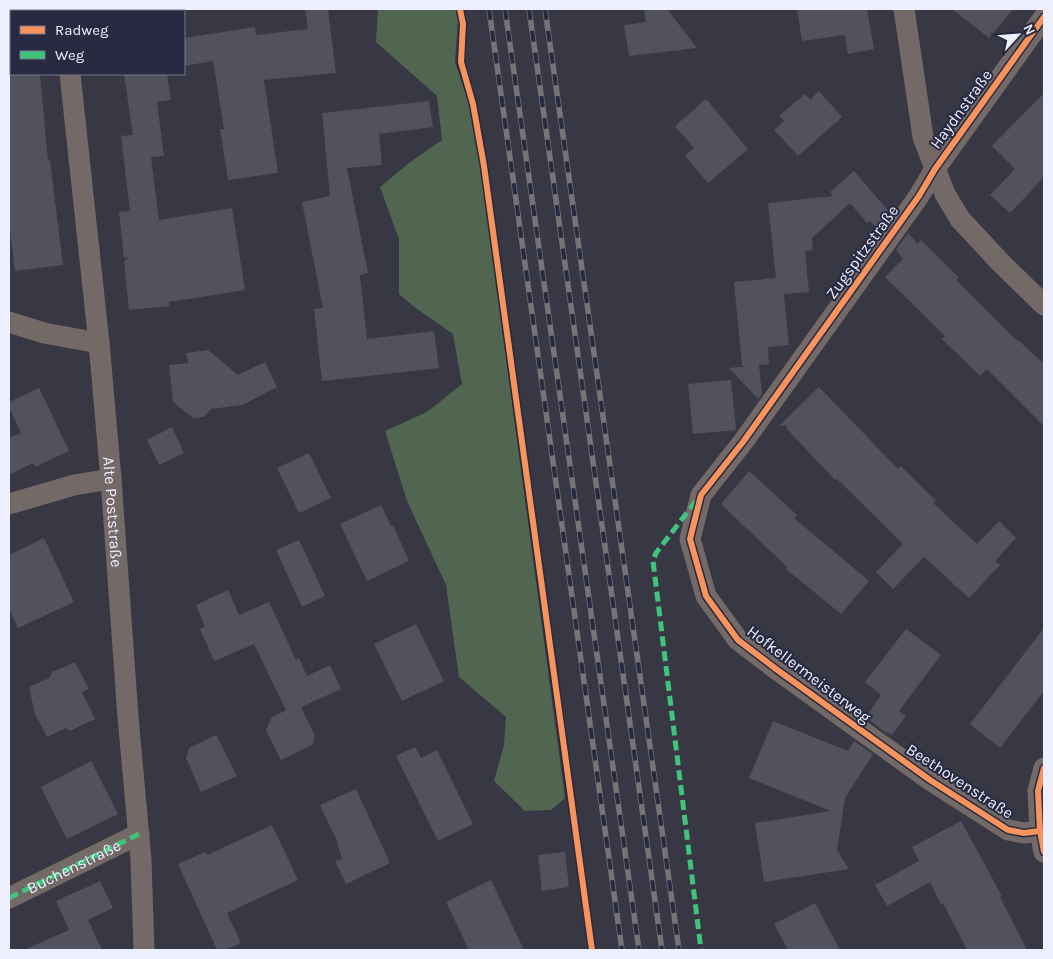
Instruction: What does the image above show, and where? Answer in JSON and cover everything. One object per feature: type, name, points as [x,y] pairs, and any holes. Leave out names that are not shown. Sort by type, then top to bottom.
[{"type":"street","points":[[904,9],[923,137],[944,194],[960,219],[1044,305]]},
{"type":"street","name":"Haydnstraße","points":[[935,169],[1044,17]]},
{"type":"street","name":"Alte Poststraße","points":[[70,75],[100,343],[128,717],[139,834],[144,950]]},
{"type":"street","name":"Zugspitzstraße","points":[[808,349],[920,196],[935,169]]},
{"type":"street","points":[[9,322],[44,333],[100,343]]},
{"type":"street","name":"Hofkellermeisterweg","points":[[808,349],[743,442],[701,495],[690,539],[706,596],[738,640],[894,754]]},
{"type":"street","points":[[9,504],[74,485],[111,478]]},
{"type":"street","name":"Beethovenstraße","points":[[894,754],[930,780],[1008,830],[1024,833],[1040,831]]},
{"type":"street","name":"Beethovenstraße","points":[[1044,768],[1038,791],[1040,831],[1044,852]]},
{"type":"street","name":"Buchenstraße","points":[[9,898],[139,834]]},
{"type":"green space","points":[[378,9],[456,9],[458,20],[455,62],[470,106],[481,171],[565,798],[551,810],[525,811],[494,781],[504,745],[506,717],[459,677],[446,585],[407,501],[385,431],[427,412],[462,384],[453,334],[399,294],[399,239],[380,187],[409,163],[442,140],[437,96],[376,42]]},
{"type":"building","points":[[305,9],[328,9],[336,73],[264,80],[278,173],[228,180],[220,129],[224,129],[213,61],[185,66],[185,38],[255,27],[256,35],[308,29]]},
{"type":"building","points":[[644,9],[667,9],[697,48],[629,56],[624,25],[646,22]]},
{"type":"building","points":[[797,9],[867,9],[874,49],[848,54],[845,35],[802,41]]},
{"type":"building","points":[[952,9],[1013,9],[989,38]]},
{"type":"building","points":[[9,74],[40,75],[48,161],[50,160],[63,265],[15,271],[9,223]]},
{"type":"building","points":[[124,75],[167,75],[171,100],[157,102],[164,156],[151,157],[159,220],[232,208],[245,290],[169,302],[169,306],[129,310],[124,261],[129,257],[124,258],[119,212],[130,211],[121,136],[133,135]]},
{"type":"building","points":[[819,91],[842,117],[798,156],[774,130],[784,121],[779,116],[805,94],[810,100]]},
{"type":"building","points":[[1044,93],[1044,177],[1010,213],[990,195],[1015,169],[992,146]]},
{"type":"building","points":[[706,99],[748,149],[708,183],[685,156],[694,148],[675,126]]},
{"type":"building","points":[[429,101],[433,127],[379,134],[382,165],[347,168],[368,273],[360,275],[367,339],[434,331],[439,368],[322,381],[314,309],[323,308],[302,202],[330,196],[322,113]]},
{"type":"building","points":[[854,171],[891,214],[879,231],[870,221],[867,223],[850,203],[812,238],[813,250],[805,251],[809,292],[784,294],[789,345],[768,347],[769,364],[759,365],[762,394],[758,399],[729,368],[749,366],[742,366],[734,282],[776,278],[768,203],[833,196],[830,192]]},
{"type":"building","points":[[908,233],[918,244],[921,240],[959,278],[956,280],[1016,340],[1044,364],[1044,426],[987,369],[980,376],[942,339],[945,336],[885,277],[903,259],[896,250]]},
{"type":"building","points":[[208,350],[238,375],[265,362],[277,387],[242,405],[211,409],[204,417],[193,418],[173,402],[169,365],[188,363],[186,353]]},
{"type":"building","points":[[731,380],[736,430],[693,434],[688,384]]},
{"type":"building","points":[[819,387],[898,469],[901,466],[936,501],[933,503],[977,544],[999,521],[1016,538],[995,561],[1000,565],[969,598],[924,557],[893,589],[876,572],[903,544],[837,479],[835,480],[786,428],[788,425],[779,426]]},
{"type":"building","points":[[39,388],[69,451],[35,467],[33,463],[9,475],[9,438],[21,433],[9,407],[9,402]]},
{"type":"building","points":[[172,427],[184,453],[159,465],[147,440]]},
{"type":"building","points":[[309,453],[331,498],[299,513],[277,468]]},
{"type":"building","points":[[749,471],[797,515],[794,518],[869,581],[841,614],[786,569],[787,567],[721,504]]},
{"type":"building","points":[[381,505],[391,526],[393,525],[409,561],[367,581],[340,524]]},
{"type":"building","points":[[44,538],[74,602],[18,628],[9,609],[9,555]]},
{"type":"building","points":[[299,540],[325,596],[302,607],[276,550]]},
{"type":"building","points":[[228,590],[239,615],[269,602],[296,660],[299,658],[307,676],[330,665],[341,689],[301,707],[315,736],[312,745],[281,760],[266,730],[271,718],[286,710],[254,644],[214,661],[200,629],[205,627],[196,605]]},
{"type":"building","points":[[416,624],[444,681],[402,701],[374,644]]},
{"type":"building","points":[[1044,628],[1044,691],[1000,748],[970,724]]},
{"type":"building","points":[[906,629],[941,655],[899,711],[906,716],[892,735],[886,733],[866,717],[881,695],[865,682]]},
{"type":"building","points":[[75,662],[89,689],[82,692],[95,719],[70,731],[65,728],[47,737],[35,714],[29,687],[49,678],[52,672]]},
{"type":"building","points":[[773,721],[848,751],[854,741],[873,754],[845,798],[837,850],[849,869],[764,882],[755,823],[831,811],[749,778]]},
{"type":"building","points":[[216,735],[237,776],[201,792],[186,758],[189,748]]},
{"type":"building","points":[[415,747],[421,758],[437,750],[473,824],[438,841],[396,756]]},
{"type":"building","points":[[91,761],[118,814],[67,839],[41,787]]},
{"type":"building","points":[[356,789],[390,863],[346,884],[335,861],[342,859],[336,839],[320,805]]},
{"type":"building","points":[[961,821],[1002,896],[1000,897],[1027,950],[967,950],[930,882],[887,906],[875,885],[919,861],[912,847]]},
{"type":"building","points":[[272,825],[298,880],[227,913],[241,943],[225,950],[217,950],[178,864],[205,852],[207,855]]},
{"type":"building","points":[[565,852],[569,887],[542,891],[538,855]]},
{"type":"building","points":[[491,880],[524,950],[469,950],[446,902]]},
{"type":"building","points":[[100,881],[113,908],[88,920],[102,950],[24,950],[69,930],[56,901]]},
{"type":"building","points":[[815,903],[840,950],[788,950],[774,924]]},
{"type":"railway","points":[[489,9],[622,950]]},
{"type":"railway","points":[[505,9],[639,950]]},
{"type":"railway","points":[[529,9],[662,950]]},
{"type":"railway","points":[[545,9],[679,950]]},
{"type":"marked path","points":[[696,501],[656,553],[653,561],[701,950]]},
{"type":"marked path","points":[[9,898],[139,834]]},
{"type":"cycle path","points":[[460,9],[463,24],[461,62],[473,104],[484,166],[592,950]]},
{"type":"cycle path","points":[[1040,831],[1024,833],[1008,830],[930,780],[738,640],[706,596],[690,539],[701,495],[743,442],[1044,17]]},
{"type":"cycle path","points":[[1044,768],[1038,791],[1040,831],[1044,852]]}]
